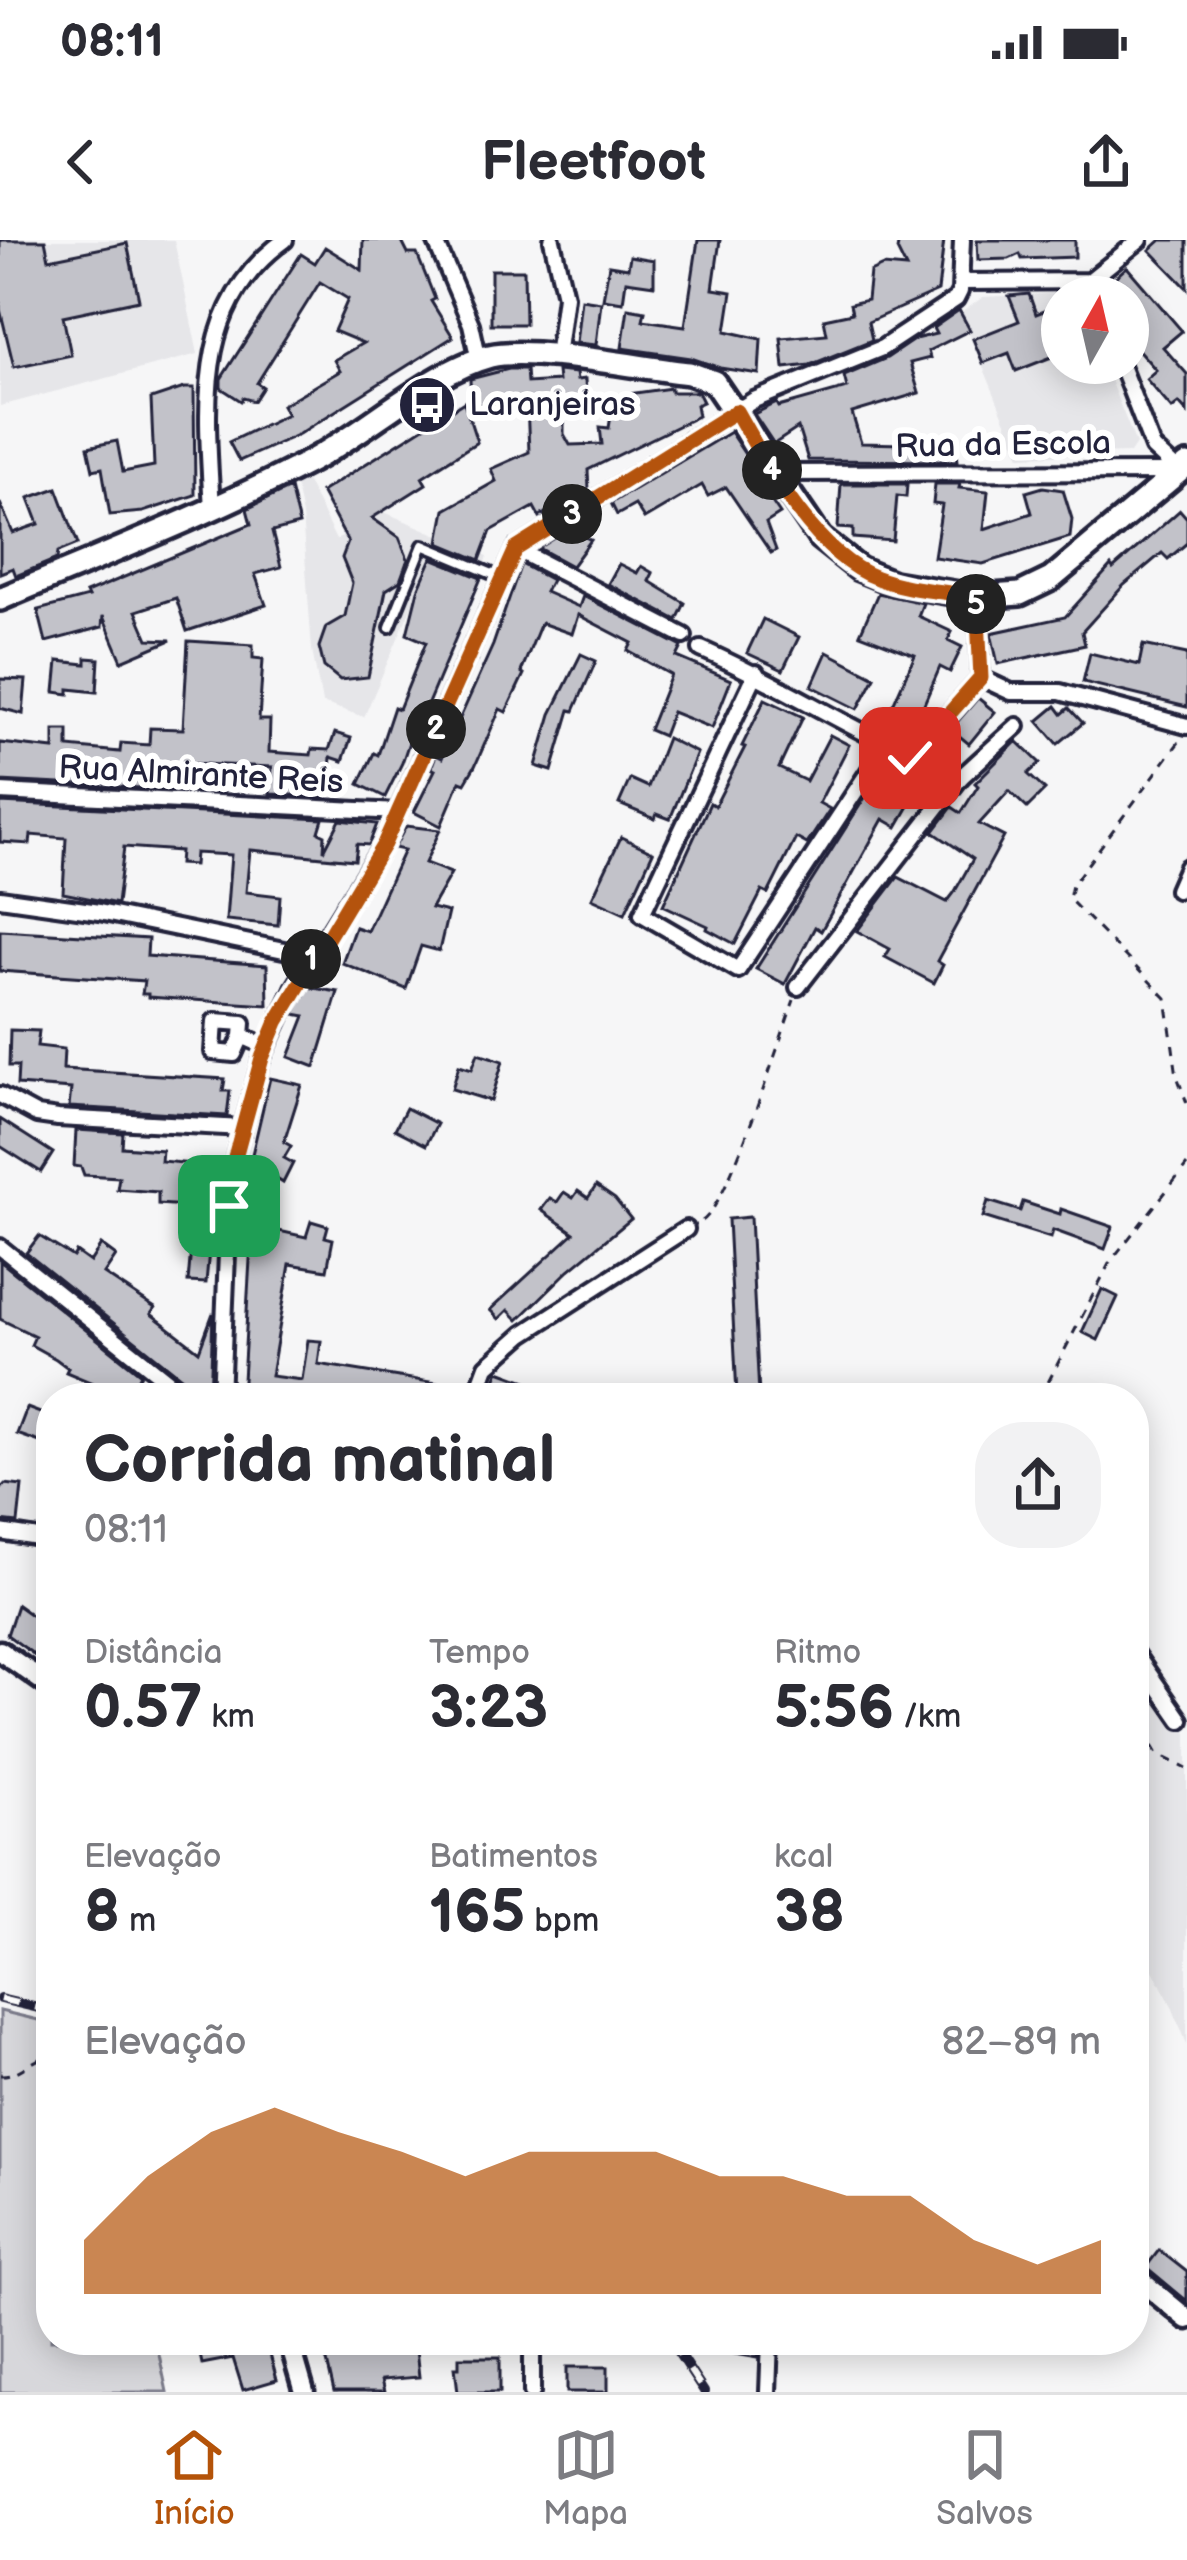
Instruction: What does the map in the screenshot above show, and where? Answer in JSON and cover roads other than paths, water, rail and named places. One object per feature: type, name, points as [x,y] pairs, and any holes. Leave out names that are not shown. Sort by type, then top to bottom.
[{"type":"main road","points":[[0,598],[212,510],[314,459],[479,360],[512,354],[689,373],[714,382],[820,538],[860,569],[893,583],[977,597],[1020,594],[1051,579],[1184,470]]},
{"type":"street","points":[[212,510],[207,398],[215,336],[231,300],[262,256],[285,240]]},
{"type":"street","points":[[435,240],[471,324],[479,360]]},
{"type":"street","points":[[552,240],[565,296],[557,358]]},
{"type":"street","points":[[222,1383],[229,1206],[243,1128],[267,1047],[313,956],[384,844],[516,549],[736,411],[910,332],[956,299],[962,240]]},
{"type":"street","points":[[1095,276],[1140,240]]},
{"type":"street","points":[[961,282],[1041,281]]},
{"type":"street","name":"Rua da Escola","points":[[1128,384],[1153,448],[1184,470]]},
{"type":"street","name":"Rua da Escola","points":[[774,473],[1184,470]]},
{"type":"street","points":[[516,549],[684,636]]},
{"type":"street","points":[[910,758],[981,678],[977,597]]},
{"type":"street","points":[[701,649],[756,673],[910,758],[961,777]]},
{"type":"street","points":[[756,673],[641,914],[738,970],[888,742]]},
{"type":"street","points":[[981,678],[1011,692],[1060,692],[1187,728]]},
{"type":"street","points":[[798,987],[961,777],[1017,726]]},
{"type":"street","name":"Rua Almirante Reis","points":[[0,792],[398,812]]},
{"type":"street","points":[[1177,890],[1187,867]]},
{"type":"street","points":[[0,898],[99,912],[313,956]]},
{"type":"street","points":[[242,1036],[267,1047]]},
{"type":"street","points":[[0,1095],[37,1114],[58,1118],[243,1128]]},
{"type":"street","points":[[481,1383],[487,1366],[523,1334],[686,1229]]},
{"type":"street","points":[[0,1247],[170,1383]]},
{"type":"street","points":[[0,1532],[36,1538]]},
{"type":"street","points":[[0,1651],[36,1676]]},
{"type":"street","points":[[1149,1674],[1181,1720]]},
{"type":"street","points":[[1149,2287],[1187,2319]]},
{"type":"street","points":[[293,2355],[304,2392]]},
{"type":"street","points":[[532,2355],[532,2392]]},
{"type":"street","points":[[768,2392],[769,2355]]},
{"type":"lane","points":[[390,627],[423,545],[503,579]]},
{"type":"railway","points":[[0,1999],[36,2007]]},
{"type":"railway","points":[[680,2355],[704,2392]]},
{"type":"place","name":"Laranjeiras","points":[[427,405]]}]
